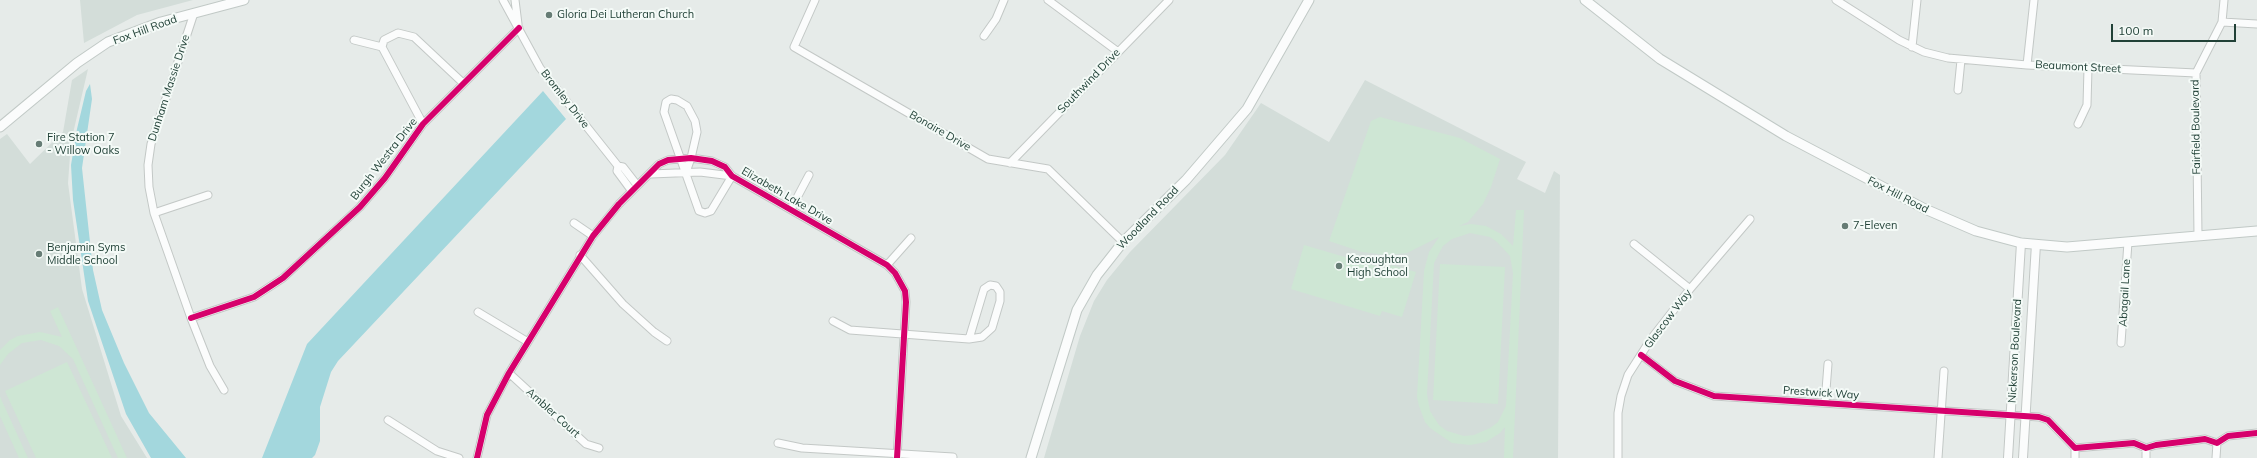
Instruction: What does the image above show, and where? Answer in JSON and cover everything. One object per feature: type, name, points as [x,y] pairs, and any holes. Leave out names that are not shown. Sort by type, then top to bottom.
[{"type":"main road","name":"Fox Hill Road","points":[[0,127],[77,63],[108,42],[154,24],[244,0]]},
{"type":"main road","name":"Woodland Road","points":[[1031,458],[1077,310],[1096,275],[1123,242],[1186,180],[1247,109],[1309,0]]},
{"type":"main road","name":"Fox Hill Road","points":[[1585,0],[1660,59],[1786,136],[1925,209],[1976,231],[2021,243],[2067,247],[2257,231]]},
{"type":"street","name":"Bromley Drive","points":[[503,0],[540,68],[618,166],[623,167],[634,187]]},
{"type":"street","name":"Bromley Drive","points":[[515,0],[518,28]]},
{"type":"street","name":"Bonaire Drive","points":[[815,0],[794,47],[988,159],[1048,169],[1123,242]]},
{"type":"street","points":[[984,36],[996,19],[1004,0]]},
{"type":"street","points":[[1048,0],[1117,51]]},
{"type":"street","name":"Southwind Drive","points":[[1010,163],[1117,51],[1169,0]]},
{"type":"street","name":"Beaumont Street","points":[[1836,0],[1886,33],[1912,47],[1935,55],[1961,60],[2028,65],[2196,73]]},
{"type":"street","points":[[1912,47],[1917,0]]},
{"type":"street","points":[[2028,65],[2034,0]]},
{"type":"street","name":"Fairfield Boulevard","points":[[2198,236],[2196,73],[2222,22],[2224,0]]},
{"type":"street","name":"Dunham Massie Drive","points":[[194,13],[151,144],[148,164],[149,187],[154,213],[191,318],[210,366],[224,390]]},
{"type":"street","points":[[2222,22],[2257,24]]},
{"type":"street","name":"Burgh Westra Drive","points":[[191,318],[254,297],[283,278],[360,207],[385,178],[423,124],[518,28]]},
{"type":"street","points":[[423,124],[382,47],[384,40],[398,33],[414,37],[463,83]]},
{"type":"street","points":[[354,40],[382,47]]},
{"type":"street","points":[[1958,90],[1961,60]]},
{"type":"street","points":[[2078,124],[2087,105],[2088,68]]},
{"type":"street","points":[[671,99],[677,100],[687,106],[694,117],[697,132],[692,158],[686,172],[664,112],[666,102],[671,99]]},
{"type":"street","name":"Elizabeth Lake Drive","points":[[477,458],[488,415],[509,373],[580,255],[593,236],[634,187],[664,162],[681,158],[712,161],[725,167],[732,176],[888,265],[900,279],[905,292],[905,335],[898,455]]},
{"type":"street","name":"Elizabeth Lake Drive","points":[[651,174],[686,172],[732,176]]},
{"type":"street","name":"Elizabeth Lake Drive","points":[[686,172],[698,209],[705,213],[714,208],[732,176]]},
{"type":"street","points":[[791,209],[809,175]]},
{"type":"street","points":[[154,213],[208,195]]},
{"type":"street","name":"Glascow Way","points":[[1618,458],[1618,413],[1621,396],[1628,375],[1690,289],[1750,219]]},
{"type":"street","points":[[574,223],[593,236]]},
{"type":"street","points":[[888,265],[911,238]]},
{"type":"street","name":"Abagail Lane","points":[[2122,343],[2128,242]]},
{"type":"street","name":"Nickerson Boulevard","points":[[2008,458],[2021,243]]},
{"type":"street","points":[[1634,244],[1690,289]]},
{"type":"street","name":"Nickerson Boulevard","points":[[2023,458],[2036,244]]},
{"type":"street","points":[[580,255],[623,304],[654,332],[667,341]]},
{"type":"street","points":[[833,321],[850,330],[969,339],[986,336],[992,328],[1000,298],[1000,290],[996,286],[990,285],[984,289],[969,339]]},
{"type":"street","points":[[478,312],[528,342]]},
{"type":"street","name":"Prestwick Way","points":[[1641,355],[1675,381],[1714,396],[2026,416],[2048,420],[2075,448]]},
{"type":"street","points":[[1825,403],[1828,364]]},
{"type":"street","points":[[1938,458],[1944,371]]},
{"type":"street","name":"Ambler Court","points":[[509,373],[586,444],[599,448]]},
{"type":"street","points":[[388,420],[437,451],[459,458]]},
{"type":"street","points":[[2075,458],[2075,448],[2134,443],[2146,448],[2156,445],[2204,439],[2217,443],[2228,436],[2257,433]]},
{"type":"street","points":[[778,443],[802,448],[898,455],[953,457]]},
{"type":"street","points":[[2216,458],[2217,443]]},
{"type":"street","points":[[2146,448],[2146,458]]},
{"type":"shaded area","points":[[80,0],[193,0],[137,15],[84,43]]},
{"type":"shaded area","name":"Benjamin Syms Middle School","points":[[88,69],[71,142],[68,183],[82,289],[121,416],[147,458],[0,458],[0,139],[7,134],[30,164],[63,132],[72,80]]},
{"type":"shaded area","name":"Kecoughtan High School","points":[[1365,80],[1526,162],[1517,179],[1545,193],[1554,171],[1560,175],[1558,458],[1044,458],[1080,336],[1094,301],[1107,280],[1130,252],[1225,155],[1261,103],[1329,142]]},
{"type":"green space","points":[[1380,117],[1460,138],[1500,159],[1491,187],[1483,204],[1468,222],[1459,226],[1471,224],[1486,226],[1501,234],[1513,246],[1516,210],[1524,210],[1513,458],[1504,458],[1505,427],[1500,433],[1486,442],[1470,445],[1452,443],[1430,428],[1425,422],[1419,406],[1417,397],[1424,271],[1429,252],[1439,237],[1407,253],[1387,255],[1362,252],[1329,241],[1371,121]],"holes":[[[1470,233],[1490,237],[1510,256],[1513,273],[1506,406],[1498,422],[1490,428],[1474,435],[1464,436],[1447,431],[1439,425],[1430,411],[1427,394],[1434,263],[1443,246],[1452,239]]]},
{"type":"green space","points":[[1304,245],[1389,270],[1391,265],[1416,272],[1402,317],[1382,311],[1380,316],[1291,289]]},
{"type":"green space","points":[[1440,264],[1505,267],[1498,404],[1433,400]]},
{"type":"green space","points":[[58,307],[127,458],[118,458],[73,359],[59,346],[41,340],[22,343],[8,354],[0,365],[0,350],[10,340],[18,336],[40,332],[62,337],[50,311]]},
{"type":"green space","points":[[67,362],[112,458],[36,458],[5,391]]},
{"type":"green space","points":[[0,396],[28,458],[19,458],[0,416]]},
{"type":"water","points":[[90,84],[92,99],[82,168],[93,270],[102,310],[124,363],[149,413],[186,458],[151,458],[126,414],[88,301],[73,200],[71,165],[77,129],[86,91]]},
{"type":"water","points":[[543,91],[566,119],[338,361],[331,372],[320,407],[320,441],[315,455],[312,458],[262,458],[307,344]]},
{"type":"cycle path","points":[[191,318],[254,297],[283,278],[360,207],[385,178],[423,124],[519,28]]},
{"type":"cycle path","points":[[477,458],[487,415],[509,373],[593,236],[619,204],[659,164],[668,160],[691,158],[712,161],[725,167],[732,176],[887,265],[895,273],[905,291],[906,302],[897,458]]},
{"type":"cycle path","points":[[1641,355],[1675,381],[1714,396],[2039,417],[2048,420],[2075,448],[2134,443],[2146,448],[2156,445],[2205,439],[2217,443],[2228,436],[2257,433]]},
{"type":"place","name":"Gloria Dei Lutheran Church","points":[[549,15]]},
{"type":"place","name":"Fire Station 7 - Willow Oaks","points":[[39,144]]},
{"type":"place","name":"7-Eleven","points":[[1845,226]]},
{"type":"place","name":"Benjamin Syms Middle School","points":[[39,254]]},
{"type":"place","name":"Kecoughtan High School","points":[[1339,266]]}]
